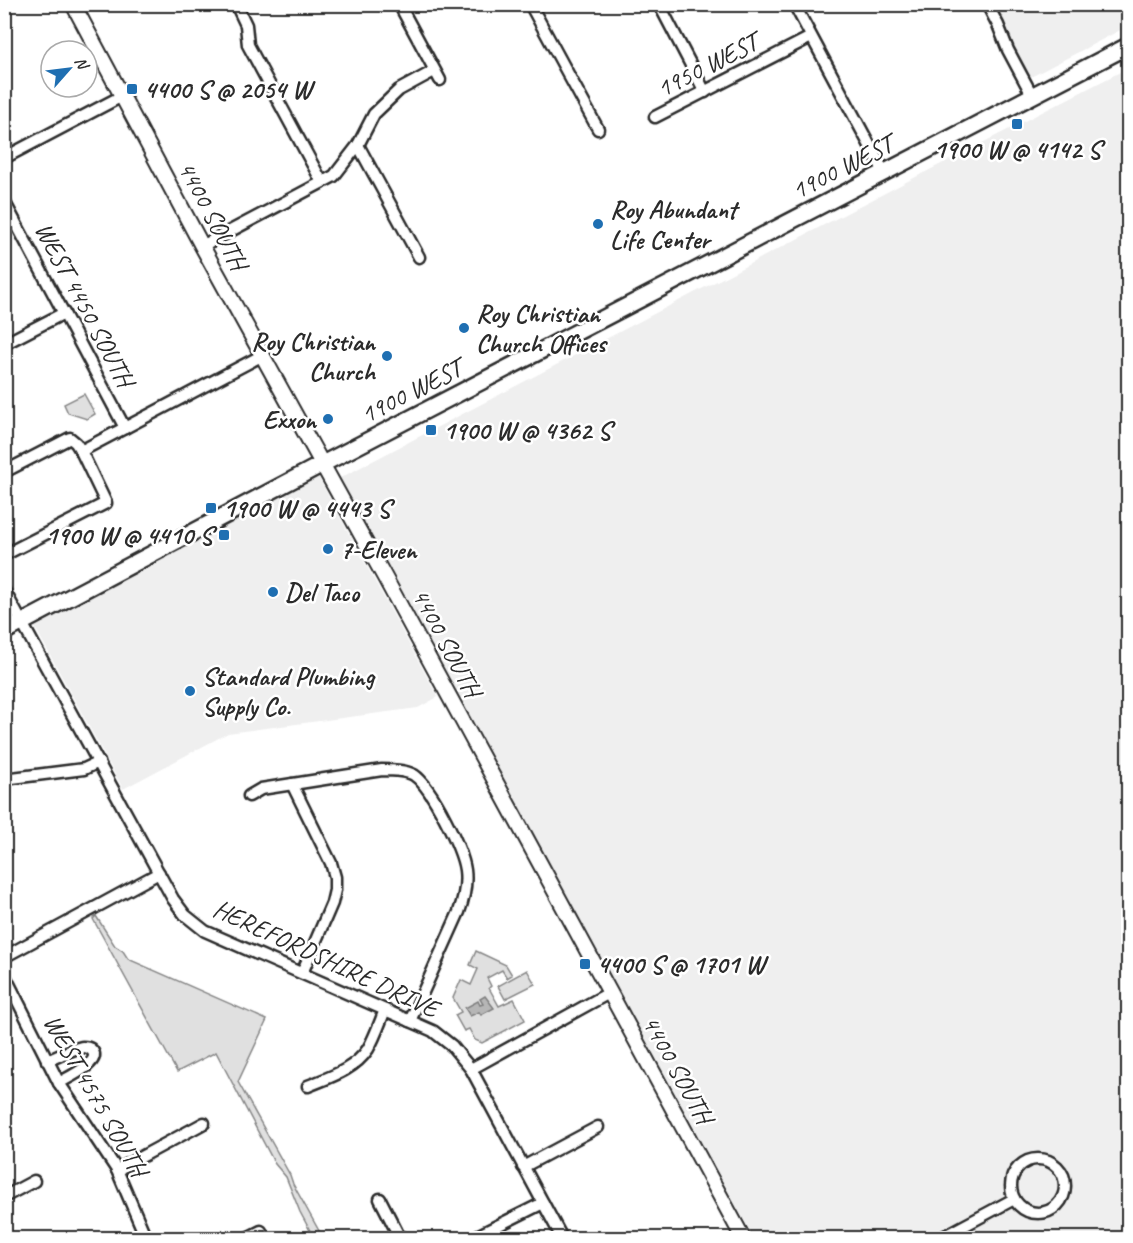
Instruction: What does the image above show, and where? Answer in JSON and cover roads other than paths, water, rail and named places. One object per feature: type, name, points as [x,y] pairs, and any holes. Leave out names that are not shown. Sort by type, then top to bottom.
[{"type":"main road","name":"1900 WEST","points":[[4,632],[1128,46]]},
{"type":"street","name":"4400 SOUTH","points":[[73,4],[202,246],[323,464],[743,1239]]},
{"type":"street","points":[[236,4],[246,25],[248,45],[322,182]]},
{"type":"street","points":[[202,246],[334,176],[358,145],[374,114],[399,90],[437,76],[399,4]]},
{"type":"street","points":[[530,4],[598,129]]},
{"type":"street","points":[[659,4],[705,92]]},
{"type":"street","points":[[794,4],[884,172]]},
{"type":"street","points":[[987,4],[1032,95]]},
{"type":"street","name":"1950 WEST","points":[[655,117],[811,37]]},
{"type":"street","points":[[4,158],[122,96]]},
{"type":"street","points":[[358,145],[419,257]]},
{"type":"street","name":"WEST 4450 SOUTH","points":[[5,203],[125,428]]},
{"type":"street","points":[[4,344],[64,313]]},
{"type":"street","points":[[81,451],[263,355]]},
{"type":"street","points":[[4,472],[70,438],[81,451],[106,503],[4,555]]},
{"type":"street","name":"HEREFORDSHIRE DRIVE","points":[[4,590],[173,899],[185,915],[205,931],[433,1031],[452,1046],[471,1070],[562,1239]]},
{"type":"street","points":[[4,779],[84,769],[99,762]]},
{"type":"street","points":[[249,796],[261,789],[382,770],[414,775],[429,790],[458,845],[465,870],[465,893],[459,912],[410,1021]]},
{"type":"street","points":[[292,784],[331,863],[335,877],[332,903],[302,973]]},
{"type":"street","points":[[4,957],[159,873]]},
{"type":"street","name":"WEST 4575 SOUTH","points":[[4,974],[59,1083],[117,1170],[146,1239]]},
{"type":"street","points":[[471,1070],[609,993]]},
{"type":"street","points":[[308,1086],[345,1071],[358,1062],[368,1048],[385,1010]]},
{"type":"street","points":[[47,1061],[78,1048],[91,1049],[94,1058],[90,1063],[59,1083]]},
{"type":"street","points":[[117,1170],[204,1123]]},
{"type":"street","points":[[523,1167],[598,1127]]},
{"type":"street","points":[[1029,1160],[1047,1160],[1060,1170],[1065,1182],[1065,1193],[1061,1202],[1054,1209],[1045,1213],[1032,1213],[1023,1209],[1014,1199],[1011,1180],[1020,1165],[1029,1160]]},
{"type":"street","points":[[4,1197],[34,1181]]},
{"type":"street","points":[[380,1199],[400,1239]]},
{"type":"street","points":[[941,1239],[1014,1199]]},
{"type":"street","points":[[473,1239],[543,1203]]},
{"type":"street","points":[[247,1239],[261,1231]]},
{"type":"place","name":"4400 S @ 2054 W","points":[[132,89]]},
{"type":"place","name":"1900 W @ 4142 S","points":[[1017,124]]},
{"type":"place","name":"Roy Abundant Life Center","points":[[598,224]]},
{"type":"place","name":"Roy Christian Church Offices","points":[[464,328]]},
{"type":"place","name":"Roy Christian Church","points":[[387,356]]},
{"type":"place","name":"Exxon","points":[[328,419]]},
{"type":"place","name":"1900 W @ 4362 S","points":[[431,430]]},
{"type":"place","name":"1900 W @ 4443 S","points":[[211,508]]},
{"type":"place","name":"1900 W @ 4410 S","points":[[224,535]]},
{"type":"place","name":"7-Eleven","points":[[328,549]]},
{"type":"place","name":"Del Taco","points":[[273,592]]},
{"type":"place","name":"Standard Plumbing Supply Co.","points":[[190,691]]},
{"type":"place","name":"4400 S @ 1701 W","points":[[585,964]]}]
